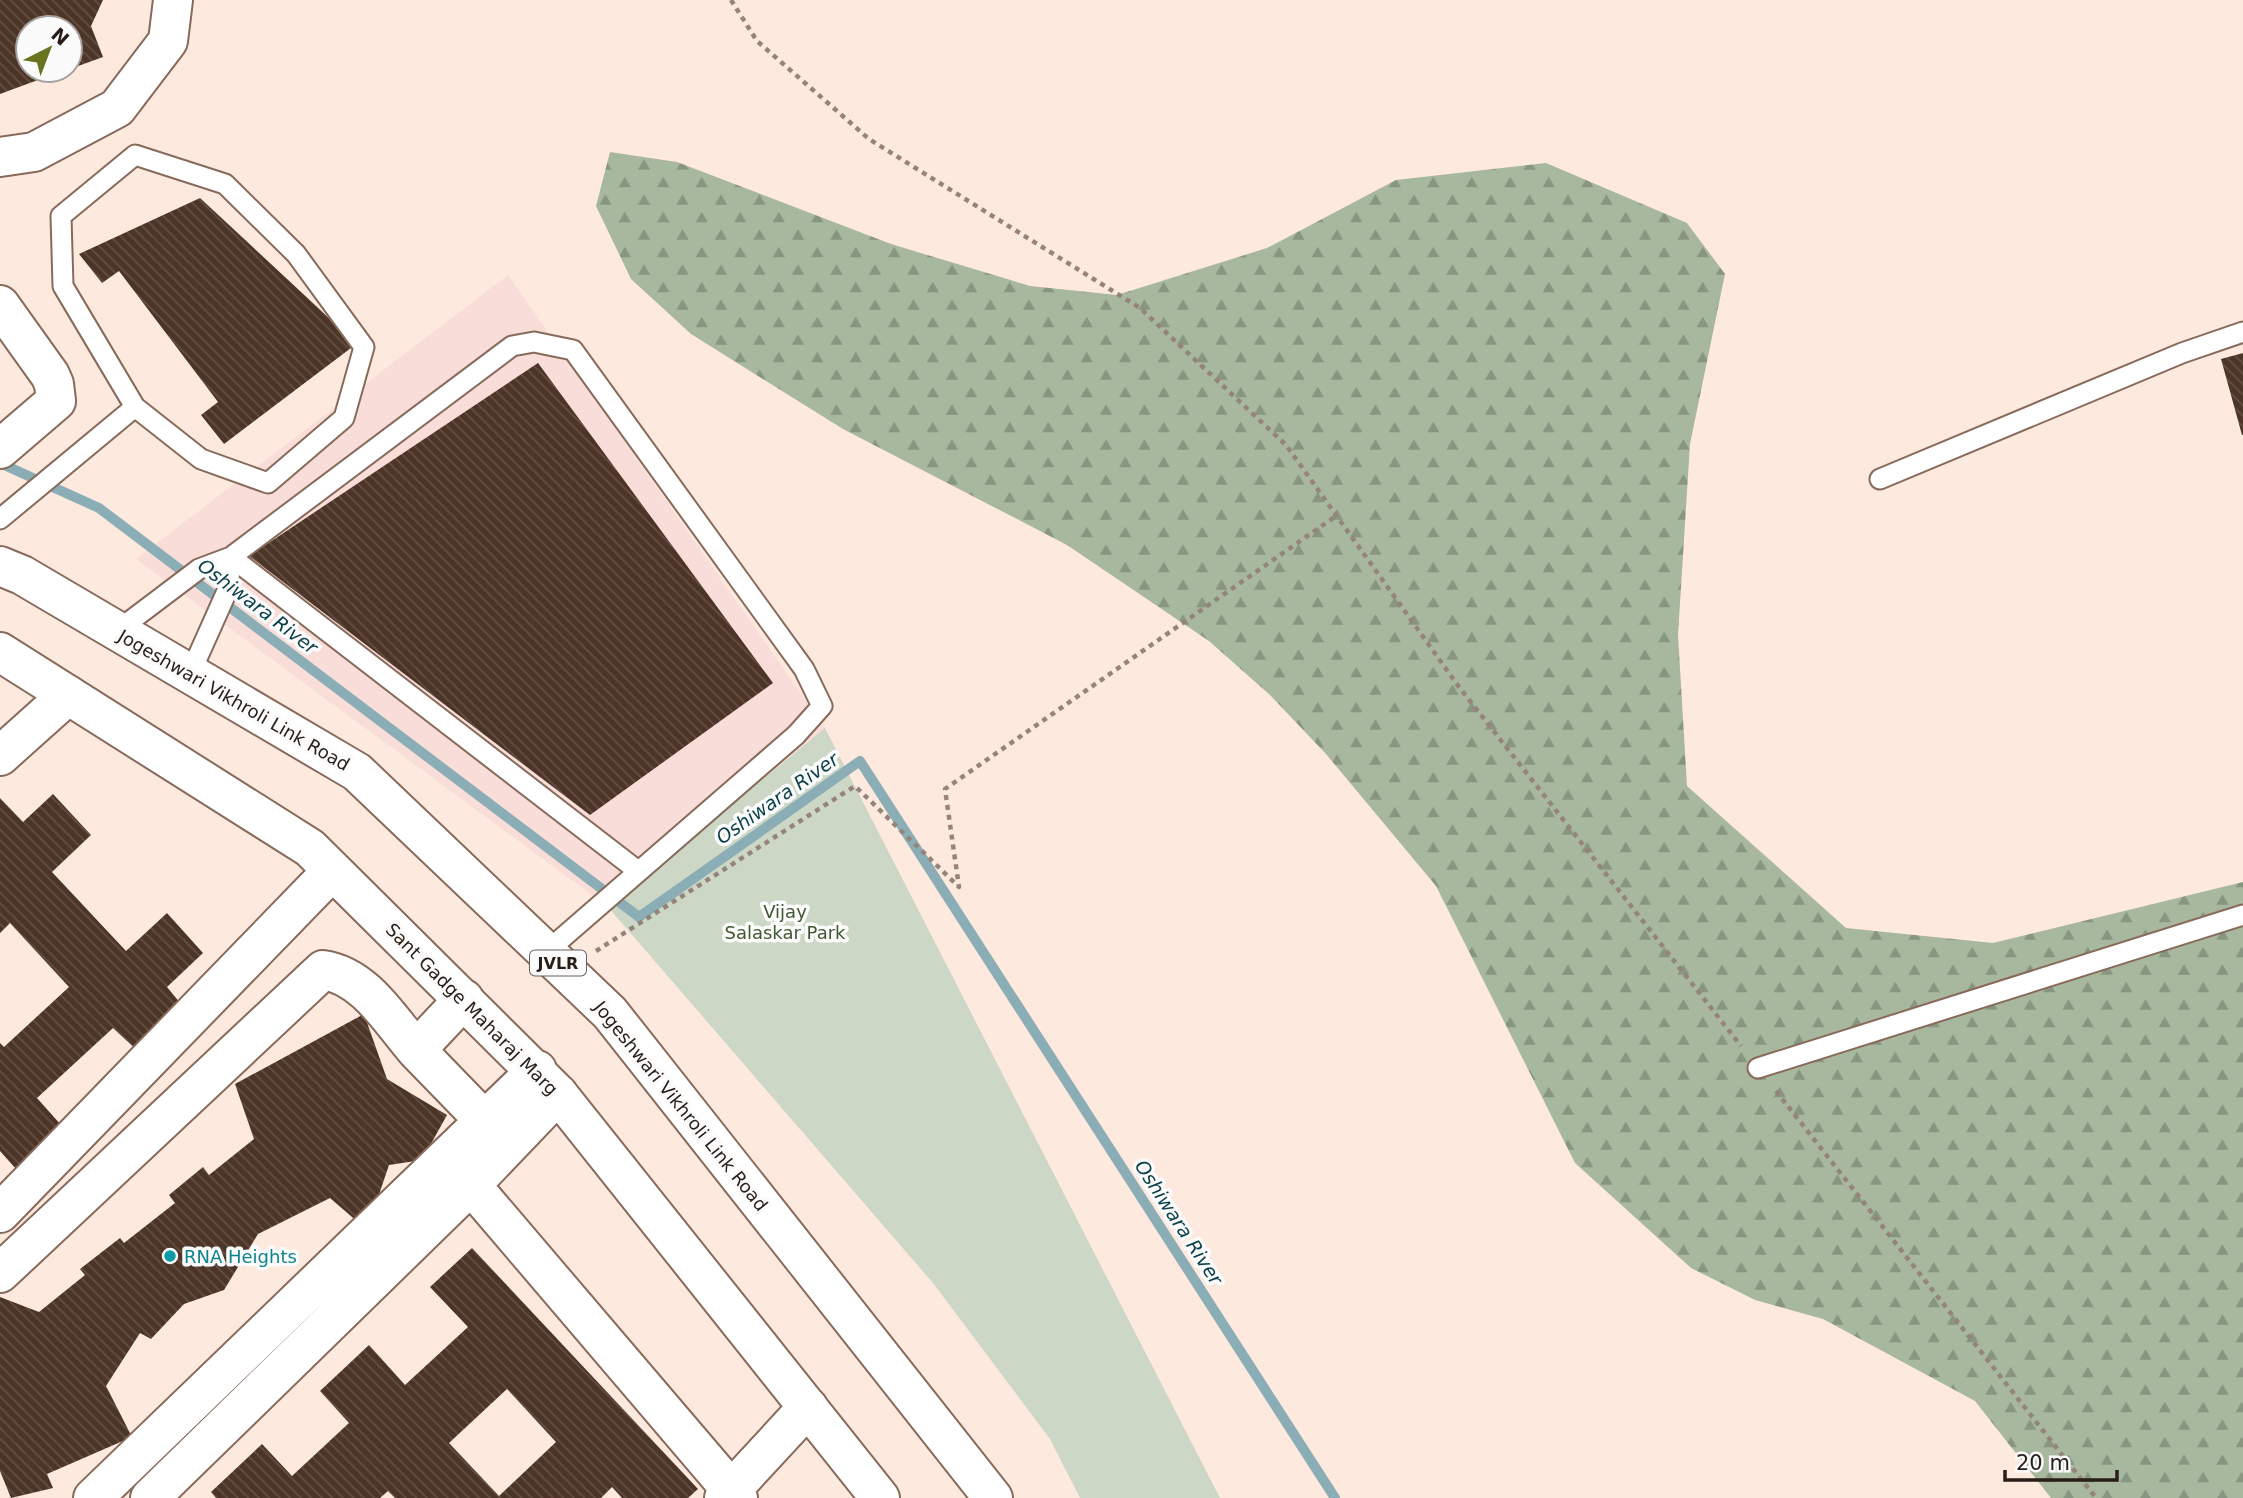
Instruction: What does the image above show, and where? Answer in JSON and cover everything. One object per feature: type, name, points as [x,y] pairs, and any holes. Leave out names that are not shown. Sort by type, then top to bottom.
[{"type":"street","points":[[0,157],[34,152],[117,108],[168,41],[173,0]]},
{"type":"street","points":[[86,124],[108,72]]},
{"type":"street","points":[[0,305],[50,375],[56,401],[2,447]]},
{"type":"street","name":"Jogeshwari Vikhroli Link Road","points":[[0,566],[22,575],[357,772],[610,1013],[993,1498]]},
{"type":"street","name":"Sant Gadge Maharaj Marg","points":[[0,652],[310,848],[548,1082],[880,1498]]},
{"type":"street","points":[[0,757],[68,695]]},
{"type":"street","points":[[0,1213],[332,871]]},
{"type":"street","points":[[0,1273],[323,970],[335,972],[357,982],[416,1050],[484,1120]]},
{"type":"street","points":[[416,1050],[464,999]]},
{"type":"street","points":[[93,1498],[484,1120],[548,1082]]},
{"type":"street","points":[[150,1498],[471,1185],[548,1082]]},
{"type":"street","points":[[471,1185],[731,1496],[808,1407]]},
{"type":"lane","points":[[135,155],[225,184],[296,254],[364,347],[344,418],[268,483],[201,459],[135,407],[63,286],[61,216],[135,155]]},
{"type":"lane","points":[[1880,479],[2182,353],[2243,332]]},
{"type":"lane","points":[[117,631],[187,578],[231,557],[512,346],[534,342],[573,350],[804,669],[822,706],[796,735],[591,912],[555,961]]},
{"type":"lane","points":[[0,519],[135,407]]},
{"type":"lane","points":[[190,674],[222,601],[231,557]]},
{"type":"lane","points":[[231,557],[638,871]]},
{"type":"lane","points":[[1758,1068],[2243,915]]},
{"type":"path","points":[[731,0],[757,41],[869,139],[1140,307],[1286,445],[1459,687],[2096,1498]]},
{"type":"path","points":[[555,961],[855,786],[959,887],[945,789],[1336,516]]},
{"type":"shaded area","points":[[508,275],[825,728],[608,907],[136,559]]},
{"type":"green space","points":[[610,152],[677,162],[891,244],[1030,286],[1117,295],[1267,248],[1396,180],[1546,163],[1687,223],[1725,274],[1690,444],[1678,635],[1687,786],[1846,928],[1993,943],[2243,882],[2243,1498],[2051,1498],[1975,1401],[1823,1319],[1755,1300],[1691,1268],[1575,1163],[1436,886],[1326,754],[1270,695],[1209,641],[1067,545],[843,429],[691,334],[631,279],[596,206]]},
{"type":"green space","name":"Vijay Salaskar Park","points":[[825,728],[1220,1498],[1080,1498],[1050,1439],[933,1283],[608,907]]},
{"type":"building","points":[[0,0],[103,0],[91,26],[103,57],[84,64],[84,14],[14,14],[14,84],[27,84],[0,94]]},
{"type":"building","points":[[200,198],[329,318],[351,348],[224,444],[201,415],[218,402],[119,271],[102,283],[79,254]]},
{"type":"building","points":[[2243,353],[2243,435],[2242,435],[2221,359]]},
{"type":"building","points":[[538,363],[773,683],[590,815],[249,556]]},
{"type":"building","points":[[53,794],[91,835],[52,872],[126,951],[167,913],[203,953],[167,987],[185,1009],[141,1054],[113,1028],[37,1098],[69,1134],[25,1179],[0,1151],[0,1043],[4,1047],[69,987],[10,923],[0,933],[0,798],[23,822]]},
{"type":"building","name":"RNA Heights","points":[[364,1014],[387,1079],[447,1115],[422,1160],[389,1165],[367,1230],[330,1198],[258,1234],[224,1290],[184,1304],[151,1339],[140,1333],[106,1386],[132,1437],[47,1474],[53,1488],[11,1498],[0,1471],[0,1297],[39,1312],[85,1275],[80,1269],[120,1238],[124,1243],[175,1203],[169,1195],[203,1167],[209,1175],[254,1139],[235,1084]]},
{"type":"building","points":[[472,1248],[698,1489],[688,1498],[622,1498],[612,1487],[601,1498],[395,1498],[388,1491],[380,1498],[216,1498],[211,1492],[262,1444],[292,1476],[349,1423],[320,1391],[369,1345],[405,1385],[468,1327],[430,1287]],"holes":[[[507,1389],[556,1442],[499,1496],[449,1443]]]},
{"type":"waterway","name":"Oshiwara River","points":[[0,463],[99,508],[639,917],[860,761],[1335,1498]]},
{"type":"place","name":"RNA Heights","points":[[170,1256]]}]
